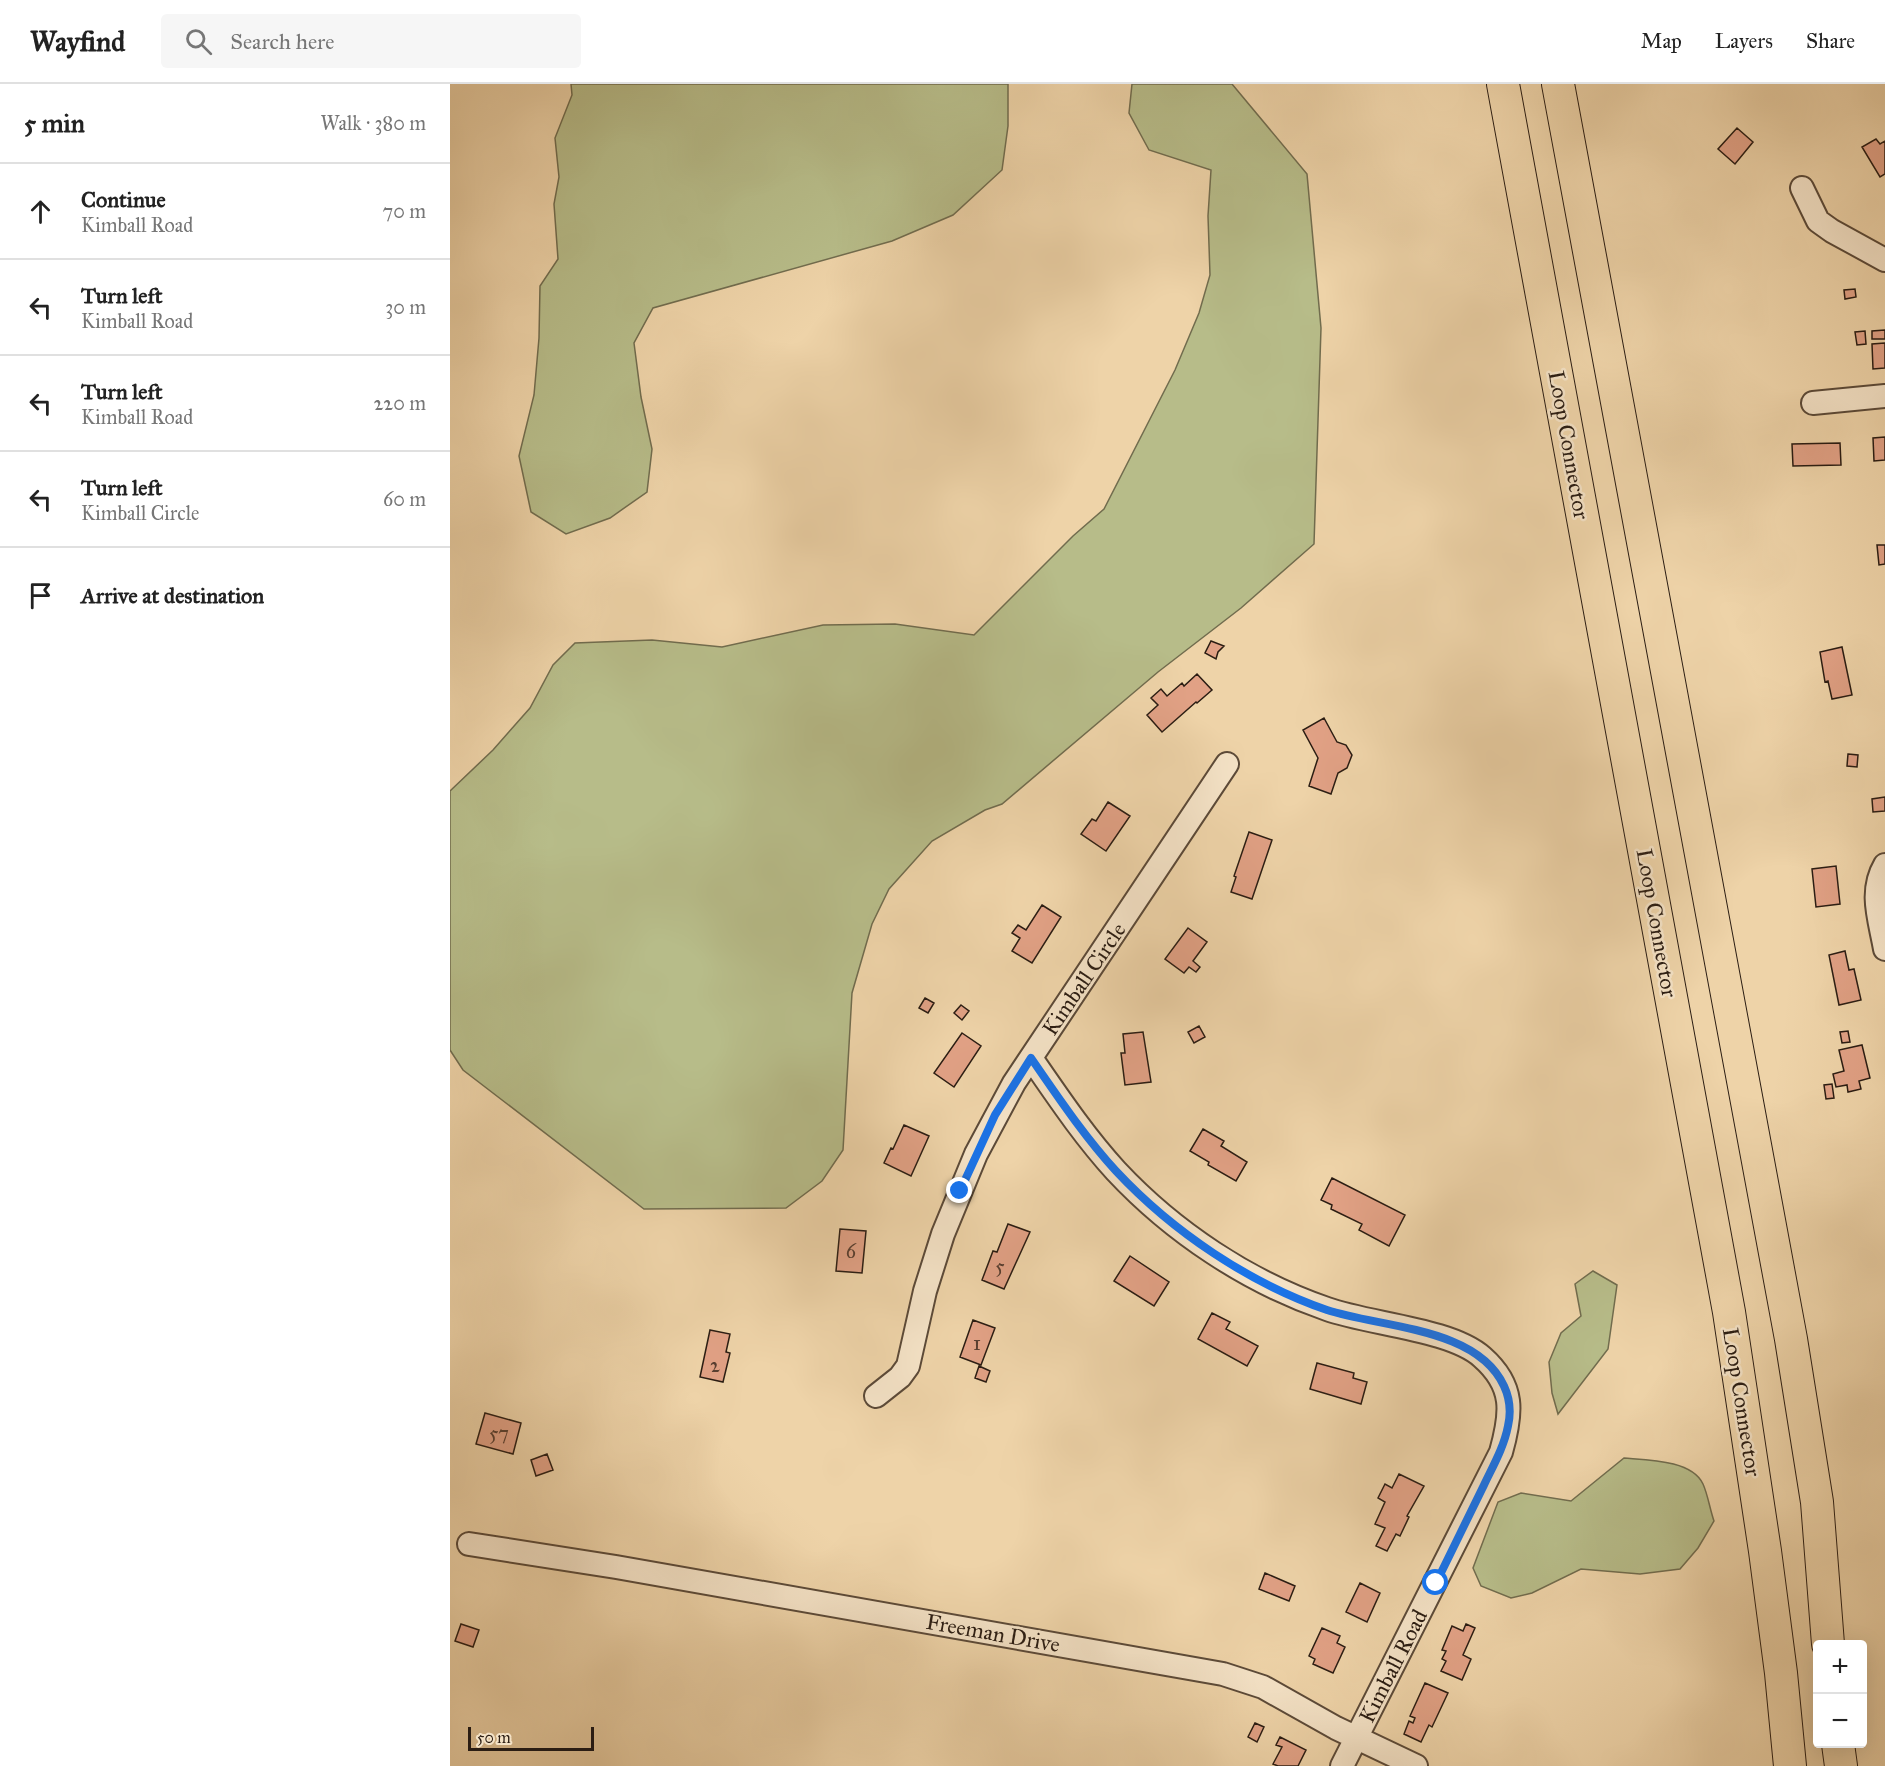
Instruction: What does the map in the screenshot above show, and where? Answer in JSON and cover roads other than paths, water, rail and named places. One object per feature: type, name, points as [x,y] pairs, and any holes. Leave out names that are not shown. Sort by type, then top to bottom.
[{"type":"highway","name":"Loop Connector","points":[[1503,84],[1729,1312],[1763,1539],[1781,1673],[1790,1766]]},
{"type":"highway","points":[[1558,84],[1791,1339],[1817,1502],[1828,1640]]},
{"type":"highway","points":[[1781,1673],[1783,1766]]},
{"type":"highway","points":[[1839,1748],[1841,1766]]},
{"type":"street","points":[[1802,188],[1818,220],[1832,231],[1885,260]]},
{"type":"street","points":[[1813,403],[1885,396]]},
{"type":"street","name":"Kimball Circle","points":[[876,1396],[900,1377],[908,1366],[925,1291],[944,1234],[960,1191],[995,1115],[1227,764]]},
{"type":"street","points":[[1885,865],[1878,877],[1875,894],[1885,949]]},
{"type":"street","name":"Kimball Road","points":[[1031,1058],[1080,1129],[1117,1172],[1182,1229],[1219,1256],[1256,1279],[1328,1310],[1431,1334],[1458,1343],[1480,1355],[1495,1370],[1505,1388],[1510,1407],[1508,1427],[1501,1452],[1342,1766]]},
{"type":"street","name":"Freeman Drive","points":[[469,1544],[616,1567],[1223,1674],[1263,1687],[1416,1766]]}]
